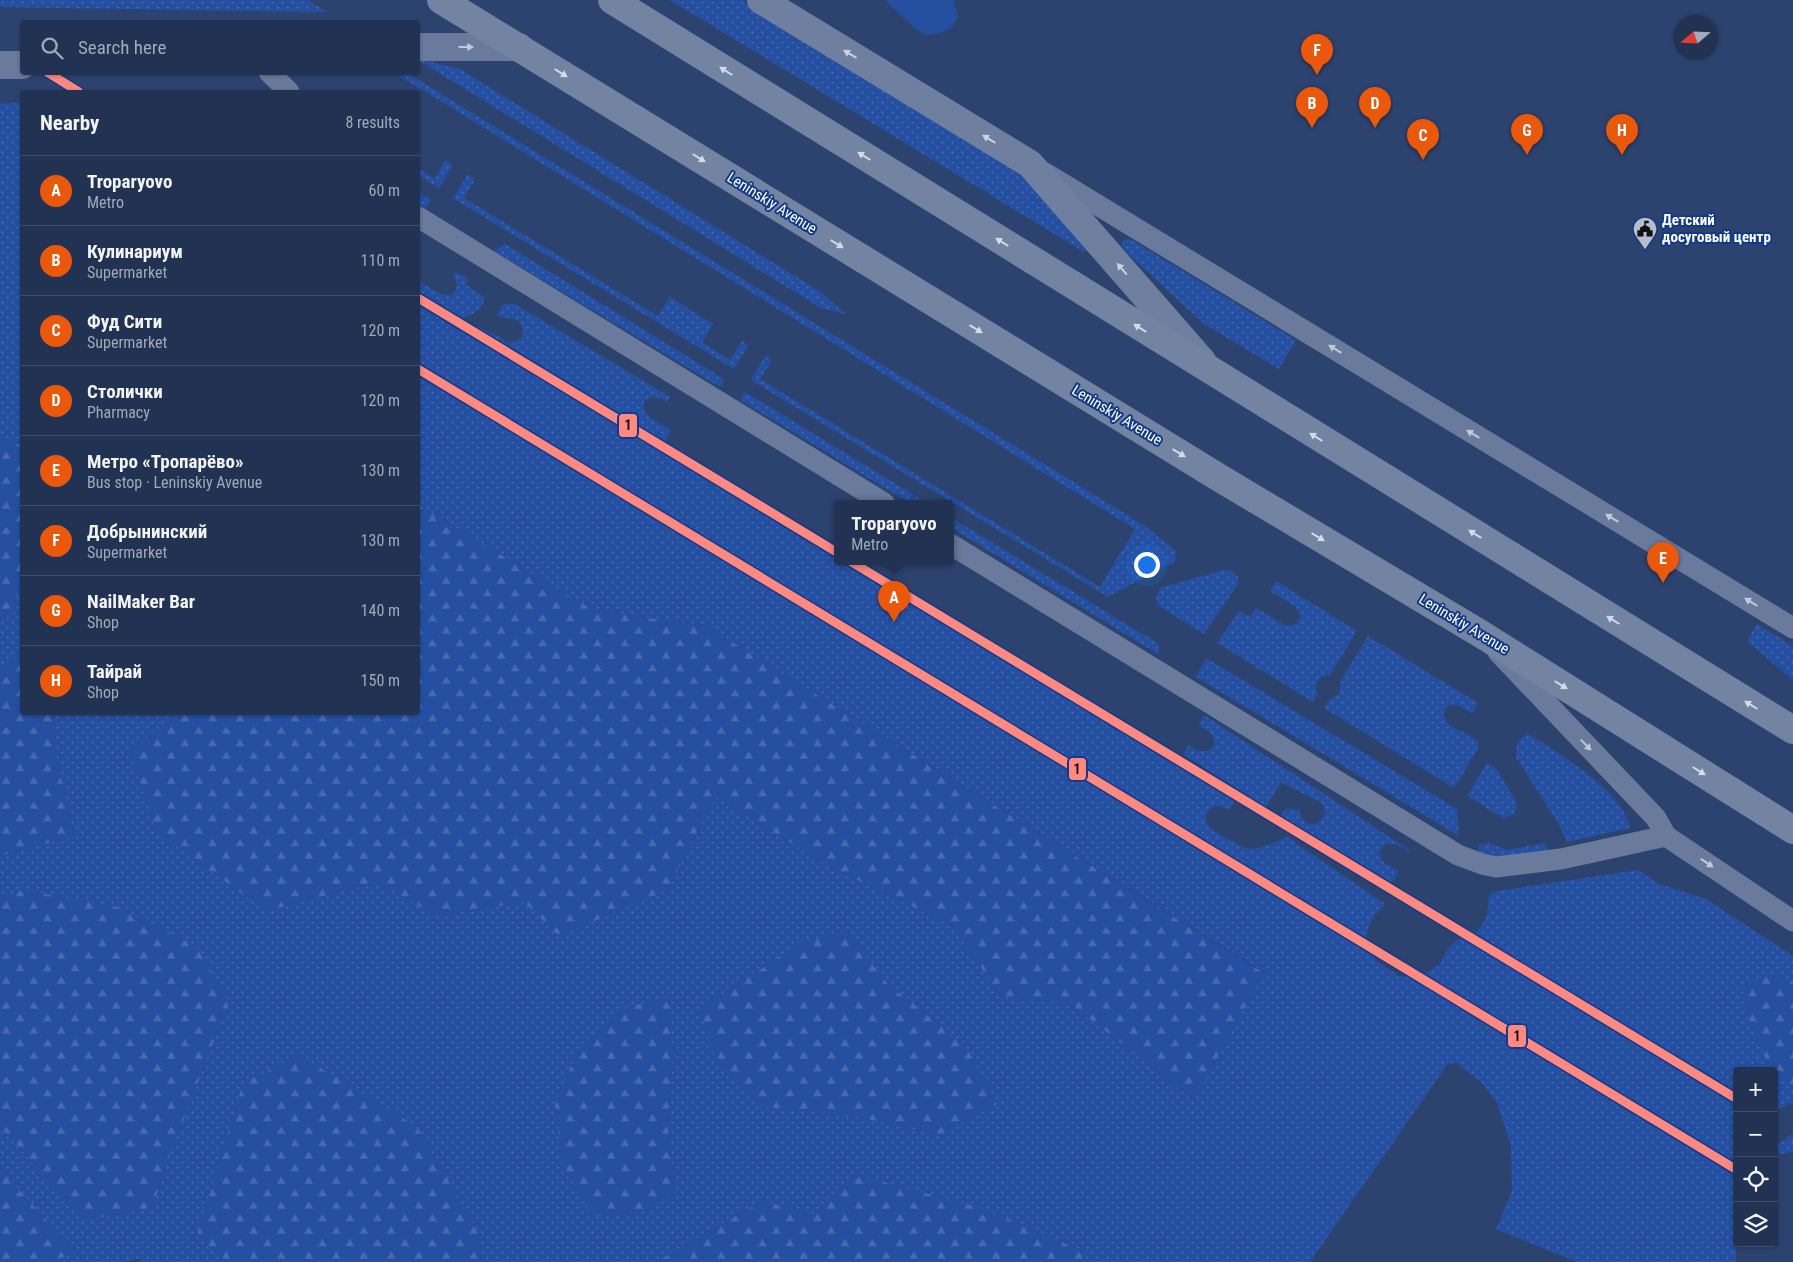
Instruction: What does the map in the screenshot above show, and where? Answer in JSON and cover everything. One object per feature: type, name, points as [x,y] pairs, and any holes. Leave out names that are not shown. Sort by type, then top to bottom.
[{"type":"main road","name":"Leninskiy Avenue","points":[[441,0],[1202,467],[1480,634],[1793,830]]},
{"type":"main road","points":[[612,0],[1793,730]]},
{"type":"main road","points":[[761,0],[1030,164],[1211,372]]},
{"type":"street","points":[[420,47],[519,47]]},
{"type":"street","points":[[0,65],[20,65]]},
{"type":"street","points":[[272,75],[287,90]]},
{"type":"street","points":[[1030,164],[1793,628]]},
{"type":"street","points":[[420,218],[879,500]]},
{"type":"street","points":[[954,546],[1458,855],[1496,867],[1560,859],[1666,836]]},
{"type":"street","points":[[1480,634],[1656,818],[1666,836],[1793,921]]},
{"type":"green space","points":[[0,0],[307,0],[327,12],[0,7]]},
{"type":"green space","points":[[670,0],[742,0],[1009,164],[1089,244],[1084,252]]},
{"type":"green space","points":[[885,0],[953,0],[958,17],[951,28],[940,33],[926,35],[917,30]]},
{"type":"green space","points":[[420,59],[460,69],[819,291],[846,314],[821,308],[421,62]]},
{"type":"green space","points":[[410,75],[1145,526],[1176,551],[1175,561],[1108,597],[954,503],[954,500],[948,500],[751,380],[765,356],[772,360],[760,379],[1100,587],[1135,529],[399,76]]},
{"type":"green space","points":[[20,102],[20,445],[0,435],[0,104]]},
{"type":"green space","points":[[445,160],[453,165],[439,188],[420,176],[420,169],[435,179]]},
{"type":"green space","points":[[468,174],[475,179],[464,198],[658,316],[670,297],[713,324],[702,343],[730,360],[742,341],[748,345],[734,369],[453,198]]},
{"type":"green space","points":[[420,193],[431,200],[425,209],[420,206]]},
{"type":"green space","points":[[1130,239],[1296,340],[1279,369],[1204,324],[1124,250],[1122,244],[1124,240]]},
{"type":"green space","points":[[505,244],[724,379],[720,387],[494,251]]},
{"type":"green space","points":[[456,272],[468,279],[466,284],[485,298],[476,312],[461,319],[512,343],[522,337],[523,330],[520,322],[515,319],[497,316],[503,304],[515,304],[670,397],[667,402],[655,397],[649,398],[644,402],[645,412],[648,416],[671,430],[664,443],[834,548],[834,565],[863,565],[1216,782],[1232,794],[1233,803],[1231,809],[1218,806],[1211,808],[1207,813],[1207,825],[1216,832],[1250,849],[1264,847],[1287,837],[1385,904],[1374,916],[1368,928],[1366,941],[1376,961],[1399,976],[1419,977],[1439,965],[1447,949],[1455,942],[1465,935],[1477,932],[1487,916],[1489,895],[1497,891],[1638,870],[1659,884],[1706,899],[1793,956],[1793,1102],[1778,1109],[1778,1067],[1733,1067],[1733,1247],[1736,1247],[1736,1262],[1577,1262],[1496,1229],[1512,1191],[1511,1146],[1497,1103],[1481,1082],[1455,1062],[1447,1065],[1310,1262],[1081,1262],[1084,1252],[854,1174],[813,1214],[762,1201],[656,1262],[478,1262],[479,1234],[299,1055],[243,1084],[197,1235],[227,1262],[141,1262],[138,1259],[129,1262],[49,1262],[75,1253],[0,1169],[0,1127],[85,1220],[153,1208],[165,1167],[23,890],[0,899],[0,856],[74,835],[57,760],[54,715],[176,715],[266,911],[377,882],[436,916],[524,902],[667,890],[716,796],[829,867],[952,925],[1000,995],[1074,1007],[1193,1099],[1264,972],[706,626],[593,610],[420,506],[420,281],[429,288],[447,295],[455,291],[456,284],[453,276]],"holes":[[[846,932],[887,983],[965,1045],[940,1135],[854,1116],[700,1008],[744,981]],[[621,1009],[673,1052],[668,1126],[675,1194]]]},
{"type":"green space","points":[[745,392],[922,500],[905,500],[740,400]]},
{"type":"green space","points":[[0,435],[20,445],[20,583],[12,616],[0,619]]},
{"type":"green space","points":[[420,506],[593,610],[706,626],[1264,973],[1194,1099],[1074,1007],[1000,995],[952,925],[829,867],[716,796],[667,890],[559,936],[524,902],[436,916],[377,882],[266,911],[157,832],[130,753],[173,715],[420,715]]},
{"type":"green space","points":[[954,519],[1159,644],[1158,654],[954,529]]},
{"type":"green space","points":[[1227,569],[1238,576],[1238,584],[1204,634],[1159,606],[1156,599],[1160,588]]},
{"type":"green space","points":[[1276,581],[1357,631],[1330,675],[1320,678],[1318,681],[1316,687],[1318,694],[1313,702],[1217,643],[1239,611],[1250,617],[1256,608],[1287,626],[1297,624],[1301,616],[1296,607],[1270,591]]},
{"type":"green space","points":[[20,583],[20,653],[0,674],[0,619],[12,616]]},
{"type":"green space","points":[[1757,624],[1793,646],[1793,680],[1747,641]]},
{"type":"green space","points":[[1368,636],[1478,703],[1472,713],[1459,706],[1451,705],[1448,706],[1443,715],[1448,724],[1477,740],[1478,749],[1454,788],[1324,708],[1329,700],[1339,694],[1340,682]]},
{"type":"green space","points":[[20,653],[20,715],[54,715],[57,760],[74,836],[0,856],[0,674]]},
{"type":"green space","points":[[1206,658],[1457,809],[1459,836],[1196,677]]},
{"type":"green space","points":[[1204,715],[1411,851],[1393,844],[1385,845],[1381,848],[1379,854],[1384,863],[1399,871],[1391,884],[1375,882],[1291,833],[1281,819],[1283,811],[1290,808],[1300,811],[1304,821],[1312,824],[1316,823],[1323,817],[1325,811],[1322,803],[1281,782],[1266,807],[1183,754],[1189,745],[1198,751],[1207,751],[1214,745],[1214,738],[1211,733],[1199,725]]},
{"type":"green space","points":[[1527,733],[1588,774],[1603,787],[1625,814],[1630,828],[1567,842],[1559,825],[1516,757],[1517,743]]},
{"type":"green space","points":[[1487,763],[1495,767],[1516,801],[1516,811],[1510,816],[1503,818],[1467,796]]},
{"type":"green space","points":[[1488,843],[1508,850],[1545,843],[1549,854],[1505,861],[1478,852],[1479,845]]},
{"type":"green space","points":[[23,890],[117,907],[196,946],[229,1002],[165,1167],[153,1208],[85,1220],[0,1127],[0,899]]},
{"type":"green space","points":[[846,932],[887,983],[965,1045],[997,1104],[940,1135],[854,1116],[765,1107],[714,1057],[700,1008],[744,981],[799,943]]},
{"type":"green space","points":[[1766,975],[1790,979],[1793,982],[1793,1085],[1787,1084],[1778,1077],[1778,1067],[1771,1067],[1763,1054],[1745,1010],[1743,985]]},
{"type":"green space","points":[[670,997],[673,1052],[668,1126],[675,1194],[636,1215],[592,1216],[563,1165],[555,1102],[576,1055],[621,1009]]},
{"type":"green space","points":[[299,1055],[417,1127],[479,1234],[478,1262],[227,1262],[197,1235],[243,1083]]},
{"type":"green space","points":[[1793,1134],[1793,1152],[1778,1155],[1778,1144]]},
{"type":"green space","points":[[0,1169],[76,1253],[49,1262],[0,1262]]},
{"type":"green space","points":[[854,1174],[985,1209],[1084,1252],[1081,1262],[656,1262],[762,1201],[813,1214]]},
{"type":"transit line","name":"1","points":[[52,75],[76,90]]},
{"type":"transit line","name":"1","points":[[420,299],[834,551]]},
{"type":"transit line","name":"1","points":[[420,370],[1733,1168]]},
{"type":"transit line","name":"1","points":[[857,565],[1733,1097]]},
{"type":"place","name":"Добрынинский","points":[[1317,75]]},
{"type":"place","name":"Кулинариум","points":[[1312,128]]},
{"type":"place","name":"Столички","points":[[1375,128]]},
{"type":"place","name":"NailMaker Bar","points":[[1527,155]]},
{"type":"place","name":"Тайрай","points":[[1622,155]]},
{"type":"place","name":"Фуд Сити","points":[[1423,160]]},
{"type":"place","name":"Детский досуговый центр","points":[[1645,250]]},
{"type":"place","name":"Метро «Тропарёво»","points":[[1663,583]]},
{"type":"place","name":"Troparyovo","points":[[894,622]]}]
